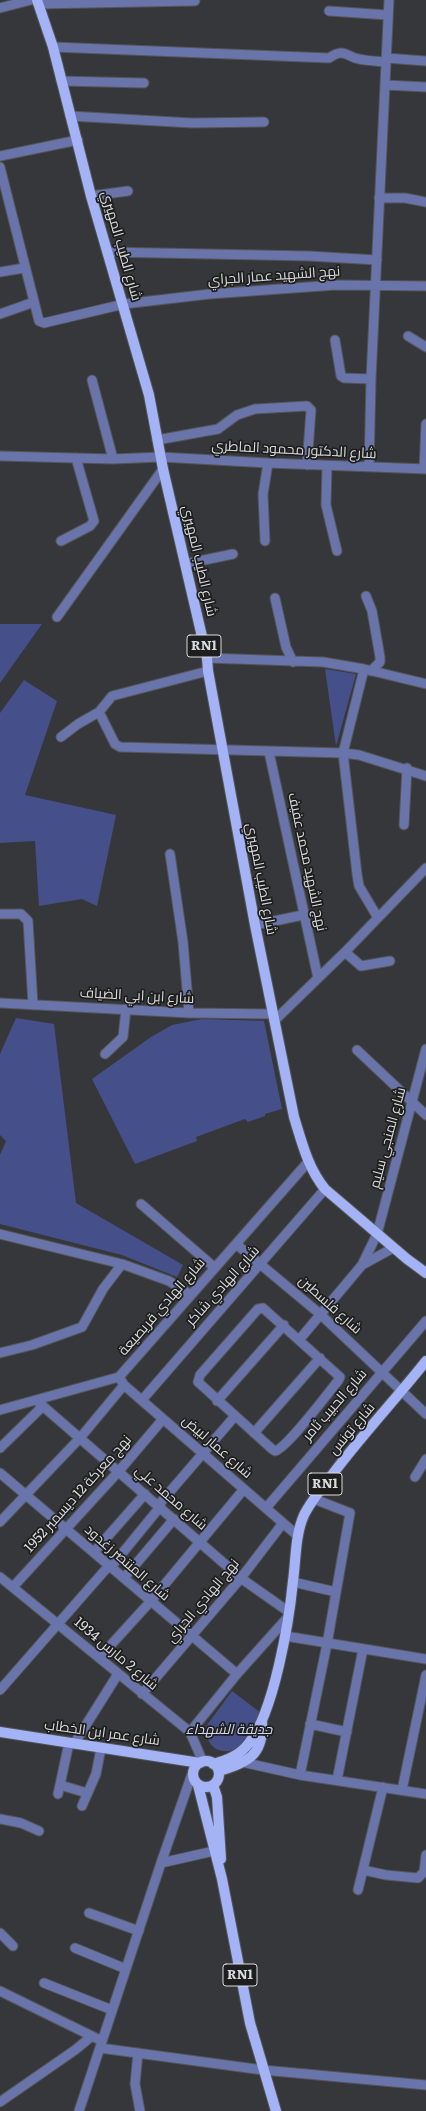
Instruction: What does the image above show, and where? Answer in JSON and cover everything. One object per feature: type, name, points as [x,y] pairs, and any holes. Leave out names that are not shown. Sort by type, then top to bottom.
[{"type":"main road","name":"شارع الطيب المهيري","points":[[36,1],[53,47],[70,116],[78,140],[91,196],[124,304],[149,395],[163,469],[207,658],[208,671],[255,925],[294,1117],[308,1162],[316,1178],[325,1189],[407,1259]]},
{"type":"main road","name":"RN1","points":[[407,1259],[426,1273]]},
{"type":"main road","name":"RN1","points":[[407,1259],[426,1281]]},
{"type":"main road","name":"شارع تونس","points":[[284,1636],[289,1615],[298,1536],[304,1516],[314,1499],[350,1451],[426,1361]]},
{"type":"main road","name":"RN1","points":[[276,2111],[263,2070],[240,1975],[222,1879],[193,1771],[233,1758],[249,1743],[262,1722],[269,1703],[284,1636]]},
{"type":"main road","name":"RN1","points":[[209,1765],[242,1762],[259,1748],[263,1737],[262,1722]]},
{"type":"main road","name":"شارع عمر ابن الخطاب","points":[[0,1732],[209,1765]]},
{"type":"main road","points":[[198,1785],[206,1787],[213,1786],[218,1779],[209,1765]]},
{"type":"main road","name":"RN1","points":[[213,1786],[217,1797],[222,1879]]},
{"type":"street","points":[[369,467],[371,379],[389,0]]},
{"type":"street","points":[[0,8],[36,1],[194,1]]},
{"type":"street","points":[[329,11],[388,15]]},
{"type":"street","points":[[53,47],[329,58],[336,53],[349,53],[358,59],[426,61]]},
{"type":"street","points":[[62,80],[144,83]]},
{"type":"street","points":[[385,85],[426,86]]},
{"type":"street","points":[[70,116],[192,123],[264,122]]},
{"type":"street","points":[[0,156],[78,140]]},
{"type":"street","points":[[0,167],[24,268],[34,302],[0,314]]},
{"type":"street","points":[[91,196],[128,191]]},
{"type":"street","points":[[380,198],[405,198],[426,202]]},
{"type":"street","points":[[108,252],[310,256],[377,260]]},
{"type":"street","points":[[0,272],[24,268]]},
{"type":"street","name":"نهج الشهيد عمار الجراي","points":[[34,302],[39,321],[44,323],[124,304],[272,289],[336,285],[426,286]]},
{"type":"street","points":[[408,336],[426,347]]},
{"type":"street","points":[[335,340],[341,376],[371,379]]},
{"type":"street","points":[[92,380],[114,459]]},
{"type":"street","points":[[157,440],[218,429],[237,415],[255,409],[307,406],[311,410],[307,465]]},
{"type":"street","points":[[425,469],[426,424]]},
{"type":"street","name":"شارع الدكتور محمود الماطري","points":[[0,456],[114,459],[161,457],[327,466],[425,469]]},
{"type":"street","points":[[61,540],[90,526],[94,521],[76,458]]},
{"type":"street","points":[[265,542],[263,494],[268,463]]},
{"type":"street","points":[[327,466],[326,505],[337,550]]},
{"type":"street","points":[[57,617],[163,469]]},
{"type":"street","points":[[185,564],[233,554]]},
{"type":"street","points":[[366,596],[372,611],[380,662],[367,670],[343,753],[359,886],[378,918]]},
{"type":"street","points":[[275,598],[286,647],[293,662]]},
{"type":"street","points":[[207,658],[324,662],[367,670],[426,684]]},
{"type":"street","points":[[61,737],[78,724],[100,712],[112,696],[208,671]]},
{"type":"street","points":[[100,712],[115,744],[120,748],[223,748],[269,752],[343,753],[360,755],[407,768],[426,776]]},
{"type":"street","name":"نهج الشهيد محمد عفيف","points":[[269,752],[318,978]]},
{"type":"street","points":[[404,826],[407,768]]},
{"type":"street","points":[[170,854],[184,942],[189,1013]]},
{"type":"street","points":[[274,1017],[345,952],[426,868]]},
{"type":"street","points":[[0,914],[21,914],[28,921],[33,1005]]},
{"type":"street","points":[[255,925],[303,914]]},
{"type":"street","points":[[345,952],[361,966],[390,961]]},
{"type":"street","name":"شارع ابن ابي الضياف","points":[[0,1003],[274,1017]]},
{"type":"street","points":[[105,1054],[123,1037],[126,1009]]},
{"type":"street","name":"شارع المنجي سليم","points":[[362,1265],[377,1234],[412,1104],[423,1076],[426,1049]]},
{"type":"street","points":[[357,1050],[426,1116]]},
{"type":"street","name":"شارع الهادي قريصيعة","points":[[0,1410],[40,1403],[121,1381],[191,1296],[308,1162]]},
{"type":"street","name":"شارع الهادي شاكر","points":[[142,1400],[325,1189]]},
{"type":"street","points":[[141,1204],[215,1268]]},
{"type":"street","points":[[0,1234],[122,1264],[169,1280],[191,1296]]},
{"type":"street","name":"شارع فلسطين","points":[[236,1244],[320,1314],[426,1414]]},
{"type":"street","points":[[299,1340],[362,1265],[394,1248]]},
{"type":"street","points":[[0,1353],[82,1327],[103,1288],[122,1264]]},
{"type":"street","points":[[260,1308],[265,1308],[299,1340],[338,1375],[340,1379],[287,1442],[279,1450],[275,1450],[200,1386],[198,1379],[260,1308]]},
{"type":"street","name":"شارع الحبيب ثامر","points":[[266,1508],[426,1321]]},
{"type":"street","points":[[217,1401],[284,1326]]},
{"type":"street","points":[[254,1433],[320,1358]]},
{"type":"street","points":[[0,1522],[80,1438],[121,1381]]},
{"type":"street","name":"شارع عمار لبيض","points":[[121,1381],[163,1419],[204,1452],[298,1536]]},
{"type":"street","points":[[0,1448],[40,1403]]},
{"type":"street","name":"شارع محمد علي","points":[[40,1403],[145,1494],[159,1504],[241,1578],[289,1615]]},
{"type":"street","points":[[0,1690],[108,1566],[234,1416]]},
{"type":"street","name":"نهج معركة 12 ديسمبر 1952","points":[[13,1587],[119,1471],[163,1419]]},
{"type":"street","points":[[415,1477],[426,1459]]},
{"type":"street","name":"شارع المنتصر زغدود","points":[[0,1473],[94,1552],[108,1566],[124,1578],[191,1637],[237,1674]]},
{"type":"street","points":[[99,1658],[150,1602],[199,1541],[244,1489]]},
{"type":"street","points":[[94,1552],[145,1494]]},
{"type":"street","points":[[300,1775],[327,1644],[350,1513],[314,1499]]},
{"type":"street","points":[[124,1578],[174,1519]]},
{"type":"street","name":"نهج الهادي الجراي","points":[[142,1694],[241,1578],[283,1523]]},
{"type":"street","name":"شارع 2 مارس 1934","points":[[0,1577],[190,1732],[209,1765]]},
{"type":"street","points":[[293,1582],[336,1592]]},
{"type":"street","points":[[190,1732],[237,1674],[289,1615]]},
{"type":"street","points":[[284,1636],[426,1659]]},
{"type":"street","points":[[337,1780],[363,1649]]},
{"type":"street","points":[[87,1793],[59,1789],[72,1744],[118,1674]]},
{"type":"street","points":[[402,1790],[422,1711],[426,1675]]},
{"type":"street","points":[[310,1724],[347,1732]]},
{"type":"street","points":[[82,1806],[96,1774],[101,1748]]},
{"type":"street","points":[[242,1762],[300,1775],[426,1794]]},
{"type":"street","points":[[79,2111],[193,1771]]},
{"type":"street","points":[[358,1890],[383,1787]]},
{"type":"street","points":[[0,1819],[20,1823],[39,1831]]},
{"type":"street","points":[[161,1863],[214,1851]]},
{"type":"street","points":[[363,1870],[386,1875],[418,1878],[422,1876],[424,1872],[426,1855]]},
{"type":"street","points":[[89,1913],[139,1930]]},
{"type":"street","points":[[0,1933],[13,1946]]},
{"type":"street","points":[[75,1948],[126,1969]]},
{"type":"street","points":[[44,1983],[112,2010]]},
{"type":"street","points":[[0,1991],[92,2036],[101,2044],[138,2052],[263,2070],[426,2085]]},
{"type":"street","points":[[0,2102],[76,2050],[92,2036]]},
{"type":"street","points":[[138,2052],[136,2084],[140,2111]]},
{"type":"green space","points":[[0,624],[42,624],[0,683]]},
{"type":"green space","points":[[325,669],[356,674],[336,746]]},
{"type":"green space","points":[[24,680],[57,701],[25,795],[116,815],[97,906],[82,899],[39,906],[35,841],[0,843],[0,713]]},
{"type":"green space","points":[[16,1018],[54,1024],[76,1203],[183,1265],[177,1277],[122,1255],[0,1224],[0,1155],[6,1141],[0,1135],[0,1054]]},
{"type":"green space","points":[[202,1019],[264,1021],[282,1109],[265,1114],[265,1116],[248,1122],[245,1119],[196,1137],[197,1141],[135,1164],[92,1079],[151,1037],[172,1025]]},
{"type":"green space","name":"جديقة الشهداء","points":[[232,1691],[261,1713],[242,1747],[228,1751],[217,1750],[209,1742],[205,1728]]}]
